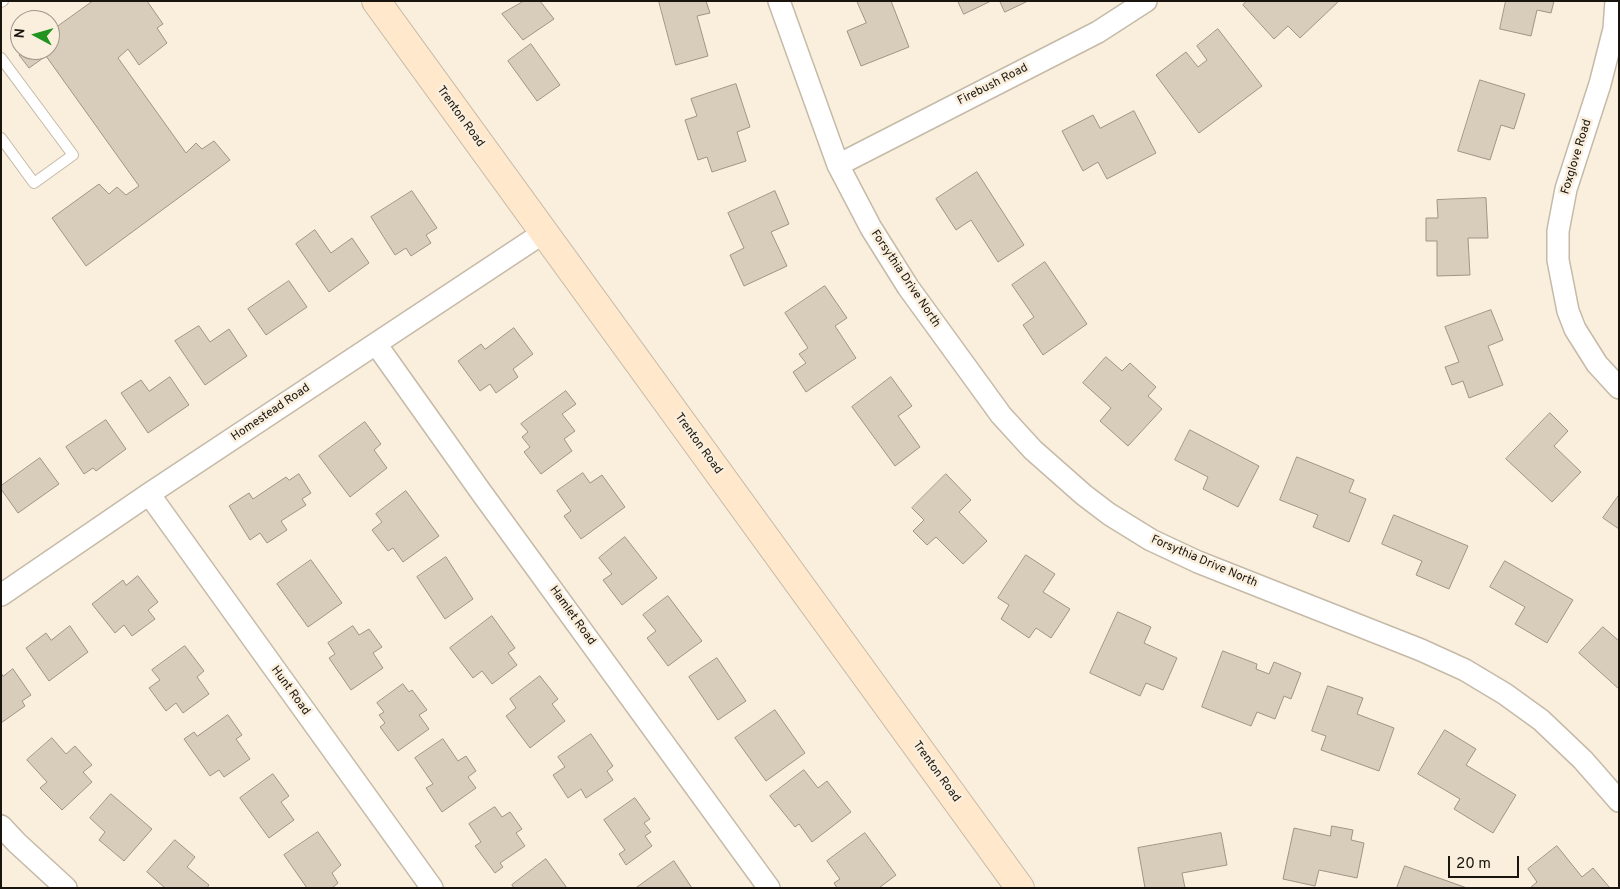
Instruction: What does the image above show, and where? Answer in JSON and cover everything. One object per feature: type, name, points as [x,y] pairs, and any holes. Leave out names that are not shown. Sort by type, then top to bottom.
[{"type":"main road","name":"Trenton Road","points":[[376,1],[1020,888]]},
{"type":"street","name":"Forsythia Drive North","points":[[778,1],[838,165],[871,228],[908,287],[1001,415],[1033,450],[1084,495],[1109,514],[1151,540],[1198,562],[1422,650],[1465,670],[1505,694],[1541,720],[1583,760],[1619,801]]},
{"type":"street","name":"Firebush Road","points":[[838,165],[1098,32],[1146,1]]},
{"type":"street","name":"Foxglove Road","points":[[1616,1],[1614,29],[1600,84],[1566,189],[1558,231],[1558,260],[1568,311],[1575,329],[1597,364],[1619,388]]},
{"type":"street","name":"Homestead Road","points":[[1,595],[148,494],[544,233]]},
{"type":"street","name":"Hamlet Road","points":[[376,344],[769,888]]},
{"type":"street","name":"Hunt Road","points":[[148,494],[432,888]]},
{"type":"street","points":[[1,826],[66,888]]},
{"type":"lane","points":[[1,58],[73,155],[34,183],[1,138]]},
{"type":"building","points":[[93,1],[147,1],[163,24],[157,28],[167,43],[139,65],[128,49],[118,58],[186,153],[196,143],[202,149],[214,141],[230,160],[86,266],[52,218],[99,184],[109,194],[117,187],[126,195],[139,186],[49,60],[60,60],[60,25]]},
{"type":"building","points":[[524,1],[540,1],[554,19],[523,40],[502,14]]},
{"type":"building","points":[[659,1],[706,1],[710,13],[697,16],[708,56],[676,65]]},
{"type":"building","points":[[857,1],[891,1],[909,47],[861,66],[847,31],[866,23]]},
{"type":"building","points":[[958,1],[991,1],[964,14]]},
{"type":"building","points":[[1000,1],[1028,1],[1005,12]]},
{"type":"building","points":[[1247,1],[1339,1],[1300,38],[1288,26],[1274,39],[1243,5]]},
{"type":"building","points":[[1506,1],[1554,1],[1551,13],[1537,10],[1531,36],[1500,29]]},
{"type":"building","points":[[1218,29],[1262,86],[1199,133],[1156,75],[1186,52],[1198,67],[1207,60],[1197,46]]},
{"type":"building","points":[[531,44],[560,85],[537,101],[508,61]]},
{"type":"building","points":[[23,60],[40,60],[29,68]]},
{"type":"building","points":[[1480,80],[1525,94],[1514,129],[1501,125],[1490,160],[1458,151]]},
{"type":"building","points":[[736,84],[750,127],[737,132],[746,161],[712,172],[707,157],[698,160],[685,120],[697,116],[691,99]]},
{"type":"building","points":[[1134,111],[1156,153],[1107,179],[1098,162],[1083,171],[1062,131],[1093,115],[1100,128]]},
{"type":"building","points":[[977,172],[1024,245],[998,262],[971,220],[956,230],[936,199]]},
{"type":"building","points":[[412,191],[437,228],[426,235],[431,243],[411,256],[406,248],[395,255],[371,217]]},
{"type":"building","points":[[775,191],[789,224],[771,232],[787,266],[744,286],[730,255],[744,248],[728,213]]},
{"type":"building","points":[[1486,198],[1488,238],[1468,238],[1470,275],[1437,276],[1437,241],[1426,241],[1426,218],[1438,218],[1437,200]]},
{"type":"building","points":[[315,230],[331,253],[352,238],[369,263],[329,292],[296,244]]},
{"type":"building","points":[[1045,262],[1087,324],[1043,355],[1023,325],[1034,317],[1012,285]]},
{"type":"building","points":[[289,281],[307,307],[266,335],[248,309]]},
{"type":"building","points":[[825,286],[847,318],[835,326],[856,358],[806,392],[793,372],[806,363],[799,354],[808,348],[785,313]]},
{"type":"building","points":[[1491,310],[1503,340],[1488,346],[1503,385],[1469,398],[1463,381],[1452,385],[1445,367],[1459,362],[1445,327]]},
{"type":"building","points":[[199,326],[210,342],[229,329],[247,356],[205,385],[175,341]]},
{"type":"building","points":[[514,328],[533,354],[513,369],[518,377],[496,393],[490,384],[480,391],[458,361],[481,344],[485,349]]},
{"type":"building","points":[[1106,357],[1122,371],[1130,363],[1156,387],[1148,396],[1162,409],[1128,446],[1100,421],[1111,408],[1083,383]]},
{"type":"building","points":[[170,377],[189,405],[148,433],[121,393],[141,380],[149,391]]},
{"type":"building","points":[[891,377],[912,406],[898,416],[920,447],[895,466],[852,407]]},
{"type":"building","points":[[566,391],[576,404],[562,414],[575,431],[564,439],[572,451],[541,474],[524,452],[530,447],[522,437],[528,432],[521,424]]},
{"type":"building","points":[[1550,413],[1568,431],[1554,446],[1581,472],[1552,502],[1506,459]]},
{"type":"building","points":[[106,420],[126,449],[96,471],[93,468],[84,474],[66,447]]},
{"type":"building","points":[[365,422],[381,444],[374,450],[387,468],[350,497],[319,456]]},
{"type":"building","points":[[1190,430],[1259,466],[1238,507],[1203,489],[1208,477],[1175,460]]},
{"type":"building","points":[[1297,457],[1354,480],[1349,492],[1366,499],[1349,542],[1313,527],[1318,515],[1280,500]]},
{"type":"building","points":[[40,458],[59,484],[18,513],[1,489],[1,486]]},
{"type":"building","points":[[583,473],[590,483],[602,475],[625,507],[581,539],[564,516],[571,511],[557,491]]},
{"type":"building","points":[[299,474],[311,493],[302,499],[306,505],[281,521],[287,530],[267,543],[260,533],[250,540],[229,506],[249,493],[253,499],[286,477],[289,480]]},
{"type":"building","points":[[946,474],[971,500],[959,512],[987,541],[963,564],[936,537],[927,545],[913,531],[924,520],[912,508]]},
{"type":"building","points":[[406,491],[439,536],[403,562],[393,548],[388,551],[372,530],[382,522],[376,514]]},
{"type":"building","points":[[1619,495],[1619,529],[1603,518]]},
{"type":"building","points":[[1394,515],[1468,546],[1449,589],[1416,575],[1422,561],[1382,544]]},
{"type":"building","points":[[625,537],[657,578],[622,605],[603,580],[612,574],[599,558]]},
{"type":"building","points":[[1026,555],[1055,574],[1043,592],[1070,609],[1051,638],[1036,628],[1029,638],[1001,619],[1009,605],[998,598]]},
{"type":"building","points":[[446,557],[473,599],[445,619],[417,577]]},
{"type":"building","points":[[311,560],[342,603],[308,627],[277,584]]},
{"type":"building","points":[[1505,561],[1573,600],[1547,643],[1515,624],[1525,607],[1490,587]]},
{"type":"building","points":[[138,576],[158,602],[148,610],[155,619],[132,636],[124,625],[115,633],[92,604],[123,580],[126,585]]},
{"type":"building","points":[[668,596],[702,641],[668,666],[647,638],[656,631],[643,615]]},
{"type":"building","points":[[1118,612],[1151,627],[1144,643],[1177,658],[1163,690],[1146,683],[1140,696],[1090,673]]},
{"type":"building","points":[[492,616],[515,648],[508,653],[517,665],[492,684],[482,671],[473,678],[450,648]]},
{"type":"building","points":[[70,626],[88,652],[49,681],[26,648],[46,633],[51,640]]},
{"type":"building","points":[[353,626],[359,635],[369,629],[382,647],[373,653],[383,668],[351,690],[329,658],[335,654],[328,643]]},
{"type":"building","points":[[1603,627],[1619,641],[1619,689],[1579,653]]},
{"type":"building","points":[[185,646],[204,671],[197,677],[209,694],[183,713],[176,703],[166,711],[149,688],[160,680],[152,670]]},
{"type":"building","points":[[1223,651],[1257,664],[1256,669],[1269,674],[1274,662],[1301,673],[1291,699],[1284,696],[1275,719],[1257,712],[1251,726],[1202,707]]},
{"type":"building","points":[[717,658],[746,701],[718,720],[689,677]]},
{"type":"building","points":[[13,669],[31,695],[22,701],[25,706],[1,723],[1,673],[3,676]]},
{"type":"building","points":[[540,676],[558,699],[552,704],[565,721],[530,748],[506,716],[516,708],[510,699]]},
{"type":"building","points":[[403,684],[409,692],[412,690],[427,710],[419,715],[429,729],[398,751],[380,727],[385,723],[379,715],[384,712],[377,703]]},
{"type":"building","points":[[1328,686],[1363,698],[1357,714],[1394,728],[1379,771],[1321,750],[1326,736],[1312,731]]},
{"type":"building","points":[[775,710],[805,753],[766,781],[735,738]]},
{"type":"building","points":[[228,715],[242,735],[236,739],[250,759],[224,777],[219,770],[210,776],[184,739],[194,732],[197,736]]},
{"type":"building","points":[[1445,730],[1476,749],[1466,765],[1516,795],[1493,833],[1454,809],[1460,799],[1418,774]]},
{"type":"building","points":[[591,734],[613,766],[607,771],[613,780],[586,798],[581,789],[568,798],[553,775],[565,767],[558,757]]},
{"type":"building","points":[[52,738],[66,754],[75,746],[92,765],[83,772],[92,782],[62,810],[40,788],[47,782],[27,760]]},
{"type":"building","points":[[443,739],[458,761],[466,756],[476,771],[468,777],[476,788],[442,812],[426,788],[433,784],[415,758]]},
{"type":"building","points":[[804,770],[818,788],[827,781],[851,812],[812,842],[799,824],[795,827],[770,796]]},
{"type":"building","points":[[273,774],[289,796],[281,802],[294,820],[269,838],[240,798]]},
{"type":"building","points":[[111,794],[152,829],[124,861],[99,840],[105,832],[90,818]]},
{"type":"building","points":[[635,798],[650,819],[644,823],[651,832],[645,836],[652,846],[626,865],[619,854],[625,850],[604,820]]},
{"type":"building","points":[[495,807],[502,817],[510,812],[522,829],[516,833],[525,846],[500,863],[503,867],[495,873],[475,846],[481,842],[469,824]]},
{"type":"building","points":[[1332,826],[1353,830],[1351,840],[1364,843],[1357,878],[1319,870],[1315,886],[1283,879],[1294,828],[1330,836]]},
{"type":"building","points":[[318,832],[341,865],[332,873],[338,883],[332,888],[307,888],[284,855]]},
{"type":"building","points":[[865,833],[896,875],[879,888],[837,888],[834,883],[840,879],[827,861]]},
{"type":"building","points":[[1221,833],[1227,865],[1182,873],[1185,888],[1145,888],[1138,848]]},
{"type":"building","points":[[175,840],[195,857],[187,867],[209,885],[207,888],[165,888],[147,872]]},
{"type":"building","points":[[1557,846],[1582,877],[1593,868],[1610,888],[1530,888],[1537,882],[1528,869]]},
{"type":"building","points":[[546,859],[567,888],[514,888],[512,885]]},
{"type":"building","points":[[674,861],[692,888],[636,888]]},
{"type":"building","points":[[1405,866],[1467,888],[1397,888]]}]
